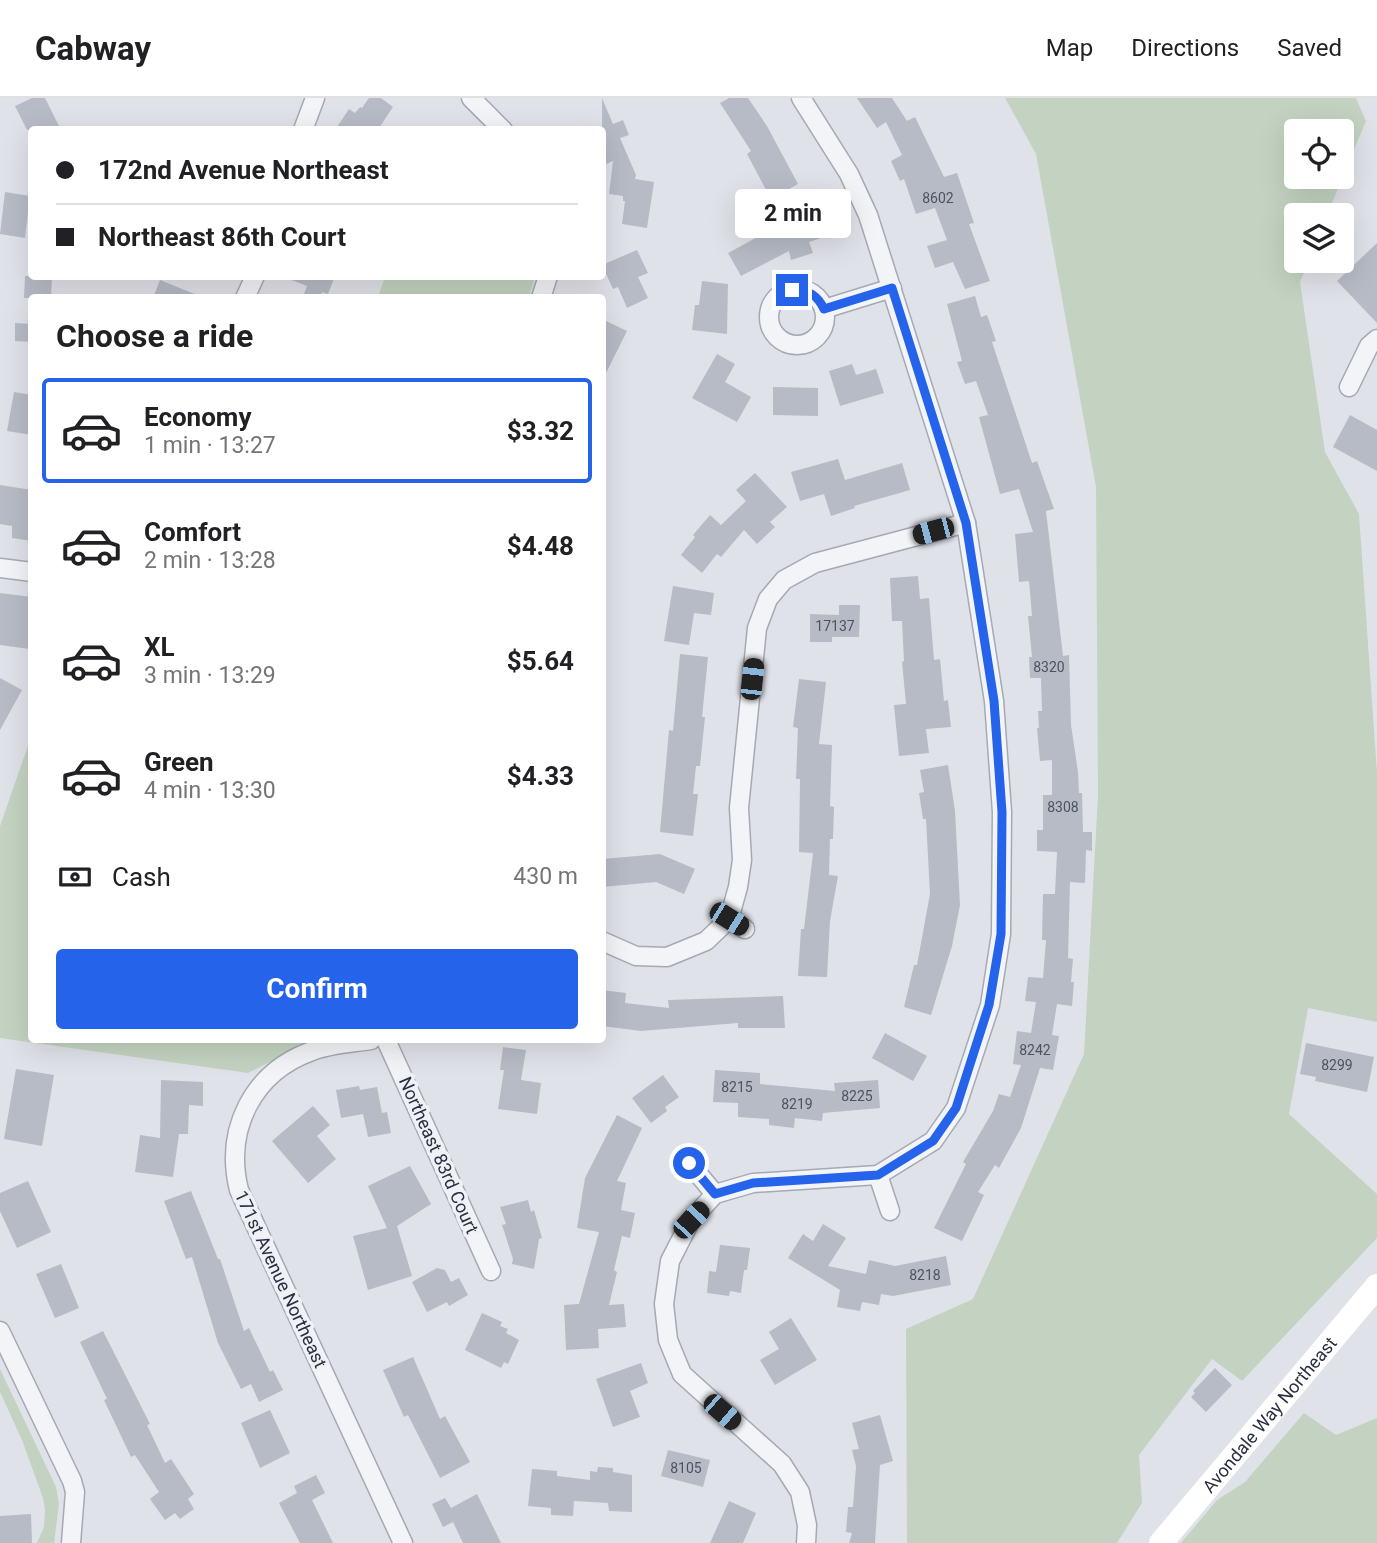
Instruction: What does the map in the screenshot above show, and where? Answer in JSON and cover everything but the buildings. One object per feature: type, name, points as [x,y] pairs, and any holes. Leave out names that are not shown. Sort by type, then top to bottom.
[{"type":"street","points":[[304,126],[314,98]]},
{"type":"street","points":[[471,98],[499,126]]},
{"type":"street","points":[[801,98],[849,174],[868,215],[966,523],[994,701],[1002,812],[1001,934],[989,1005],[956,1108],[933,1141],[878,1175],[753,1183],[715,1194],[691,1220],[670,1261],[664,1304],[668,1340],[682,1374],[782,1464],[800,1492],[807,1524],[806,1543]]},
{"type":"street","points":[[824,309],[892,288]]},
{"type":"street","points":[[1349,387],[1369,346],[1377,339]]},
{"type":"street","points":[[606,943],[636,956],[667,957],[706,941],[729,919],[742,860],[739,808],[757,628],[768,599],[784,580],[815,563],[966,523]]},
{"type":"street","points":[[0,568],[28,572]]},
{"type":"street","points":[[729,919],[745,929]]},
{"type":"street","name":"171st Avenue Northeast","points":[[354,1043],[314,1050],[286,1062],[258,1086],[242,1116],[235,1140],[234,1171],[239,1190],[402,1543]]},
{"type":"street","name":"Northeast 83rd Court","points":[[387,1043],[491,1271]]},
{"type":"street","points":[[689,1163],[715,1194]]},
{"type":"street","points":[[878,1175],[890,1211]]},
{"type":"street","name":"Avondale Way Northeast","points":[[1161,1543],[1377,1286]]},
{"type":"street","points":[[0,1331],[72,1481],[75,1492],[71,1543]]},
{"type":"green space","points":[[1005,98],[1356,98],[1366,121],[1354,150],[1354,119],[1284,119],[1284,189],[1338,189],[1332,203],[1284,203],[1284,273],[1304,273],[1300,282],[1325,452],[1359,514],[1377,773],[1377,1022],[1308,1008],[1289,1114],[1377,1194],[1377,1238],[1242,1381],[1212,1359],[1139,1455],[1142,1503],[1117,1543],[907,1543],[906,1329],[973,1299],[1084,1054],[1098,794],[1096,487],[1036,154]]},
{"type":"green space","points":[[384,280],[534,280],[530,294],[379,294]]},
{"type":"green space","points":[[28,746],[28,1042],[0,1038],[0,826]]},
{"type":"green space","points":[[35,1043],[307,1043],[248,1073]]},
{"type":"green space","points":[[0,1369],[56,1487],[59,1504],[54,1543],[37,1543],[44,1527],[43,1498],[22,1440],[0,1392]]},
{"type":"green space","points":[[1304,1413],[1336,1435],[1377,1418],[1377,1543],[1181,1543],[1217,1500],[1245,1482]]},
{"type":"route","points":[[689,1163],[715,1194],[753,1183],[878,1175],[933,1141],[956,1108],[989,1005],[1001,934],[1002,812],[994,701],[966,523],[892,288],[824,309],[810,292],[792,290]]}]
